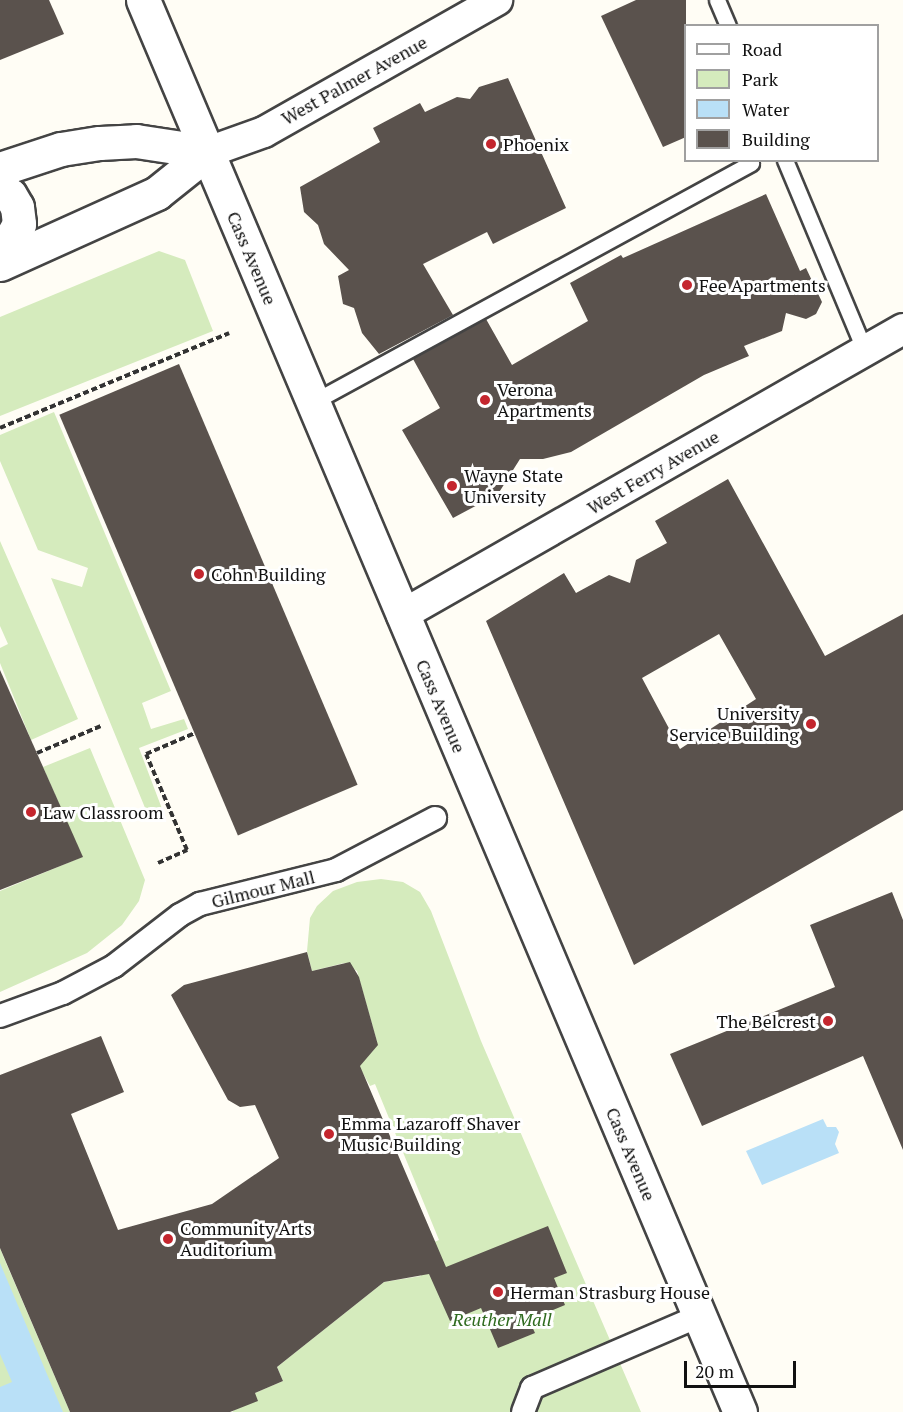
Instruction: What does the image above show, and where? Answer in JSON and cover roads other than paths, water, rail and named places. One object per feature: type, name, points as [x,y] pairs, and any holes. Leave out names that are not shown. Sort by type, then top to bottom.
[{"type":"street","name":"Cass Avenue","points":[[143,0],[740,1412]]},
{"type":"street","name":"West Palmer Avenue","points":[[0,264],[157,193],[208,152],[264,132],[497,0]]},
{"type":"street","name":"West Palmer Avenue","points":[[0,169],[61,149],[100,143],[136,141],[208,152]]},
{"type":"street","points":[[0,190],[10,195],[17,207],[19,224],[0,257]]},
{"type":"street","name":"West Ferry Avenue","points":[[402,615],[903,329]]},
{"type":"street","name":"Gilmour Mall","points":[[0,1016],[63,993],[114,966],[200,904],[336,870],[435,818]]},
{"type":"street","points":[[523,1412],[532,1388],[699,1317]]},
{"type":"lane","points":[[717,0],[727,24]]},
{"type":"lane","points":[[786,162],[865,351]]},
{"type":"lane","points":[[313,402],[751,164]]},
{"type":"water","points":[[823,1119],[827,1127],[836,1127],[839,1132],[835,1144],[839,1153],[762,1185],[746,1151]]},
{"type":"water","points":[[0,1263],[63,1412],[0,1412],[0,1387],[12,1382],[0,1354]]},
{"type":"place","name":"Phoenix","points":[[491,144]]},
{"type":"place","name":"Fee Apartments","points":[[687,285]]},
{"type":"place","name":"Verona Apartments","points":[[485,400]]},
{"type":"place","name":"Wayne State University","points":[[452,486]]},
{"type":"place","name":"Cohn Building","points":[[199,574]]},
{"type":"place","name":"University Service Building","points":[[811,724]]},
{"type":"place","name":"Law Classroom","points":[[31,812]]},
{"type":"place","name":"The Belcrest","points":[[828,1021]]},
{"type":"place","name":"Emma Lazaroff Shaver Music Building","points":[[329,1134]]},
{"type":"place","name":"Community Arts Auditorium","points":[[168,1239]]},
{"type":"place","name":"Herman Strasburg House","points":[[498,1292]]},
{"type":"park label","name":"Reuther Mall","points":[[502,1319]]}]
